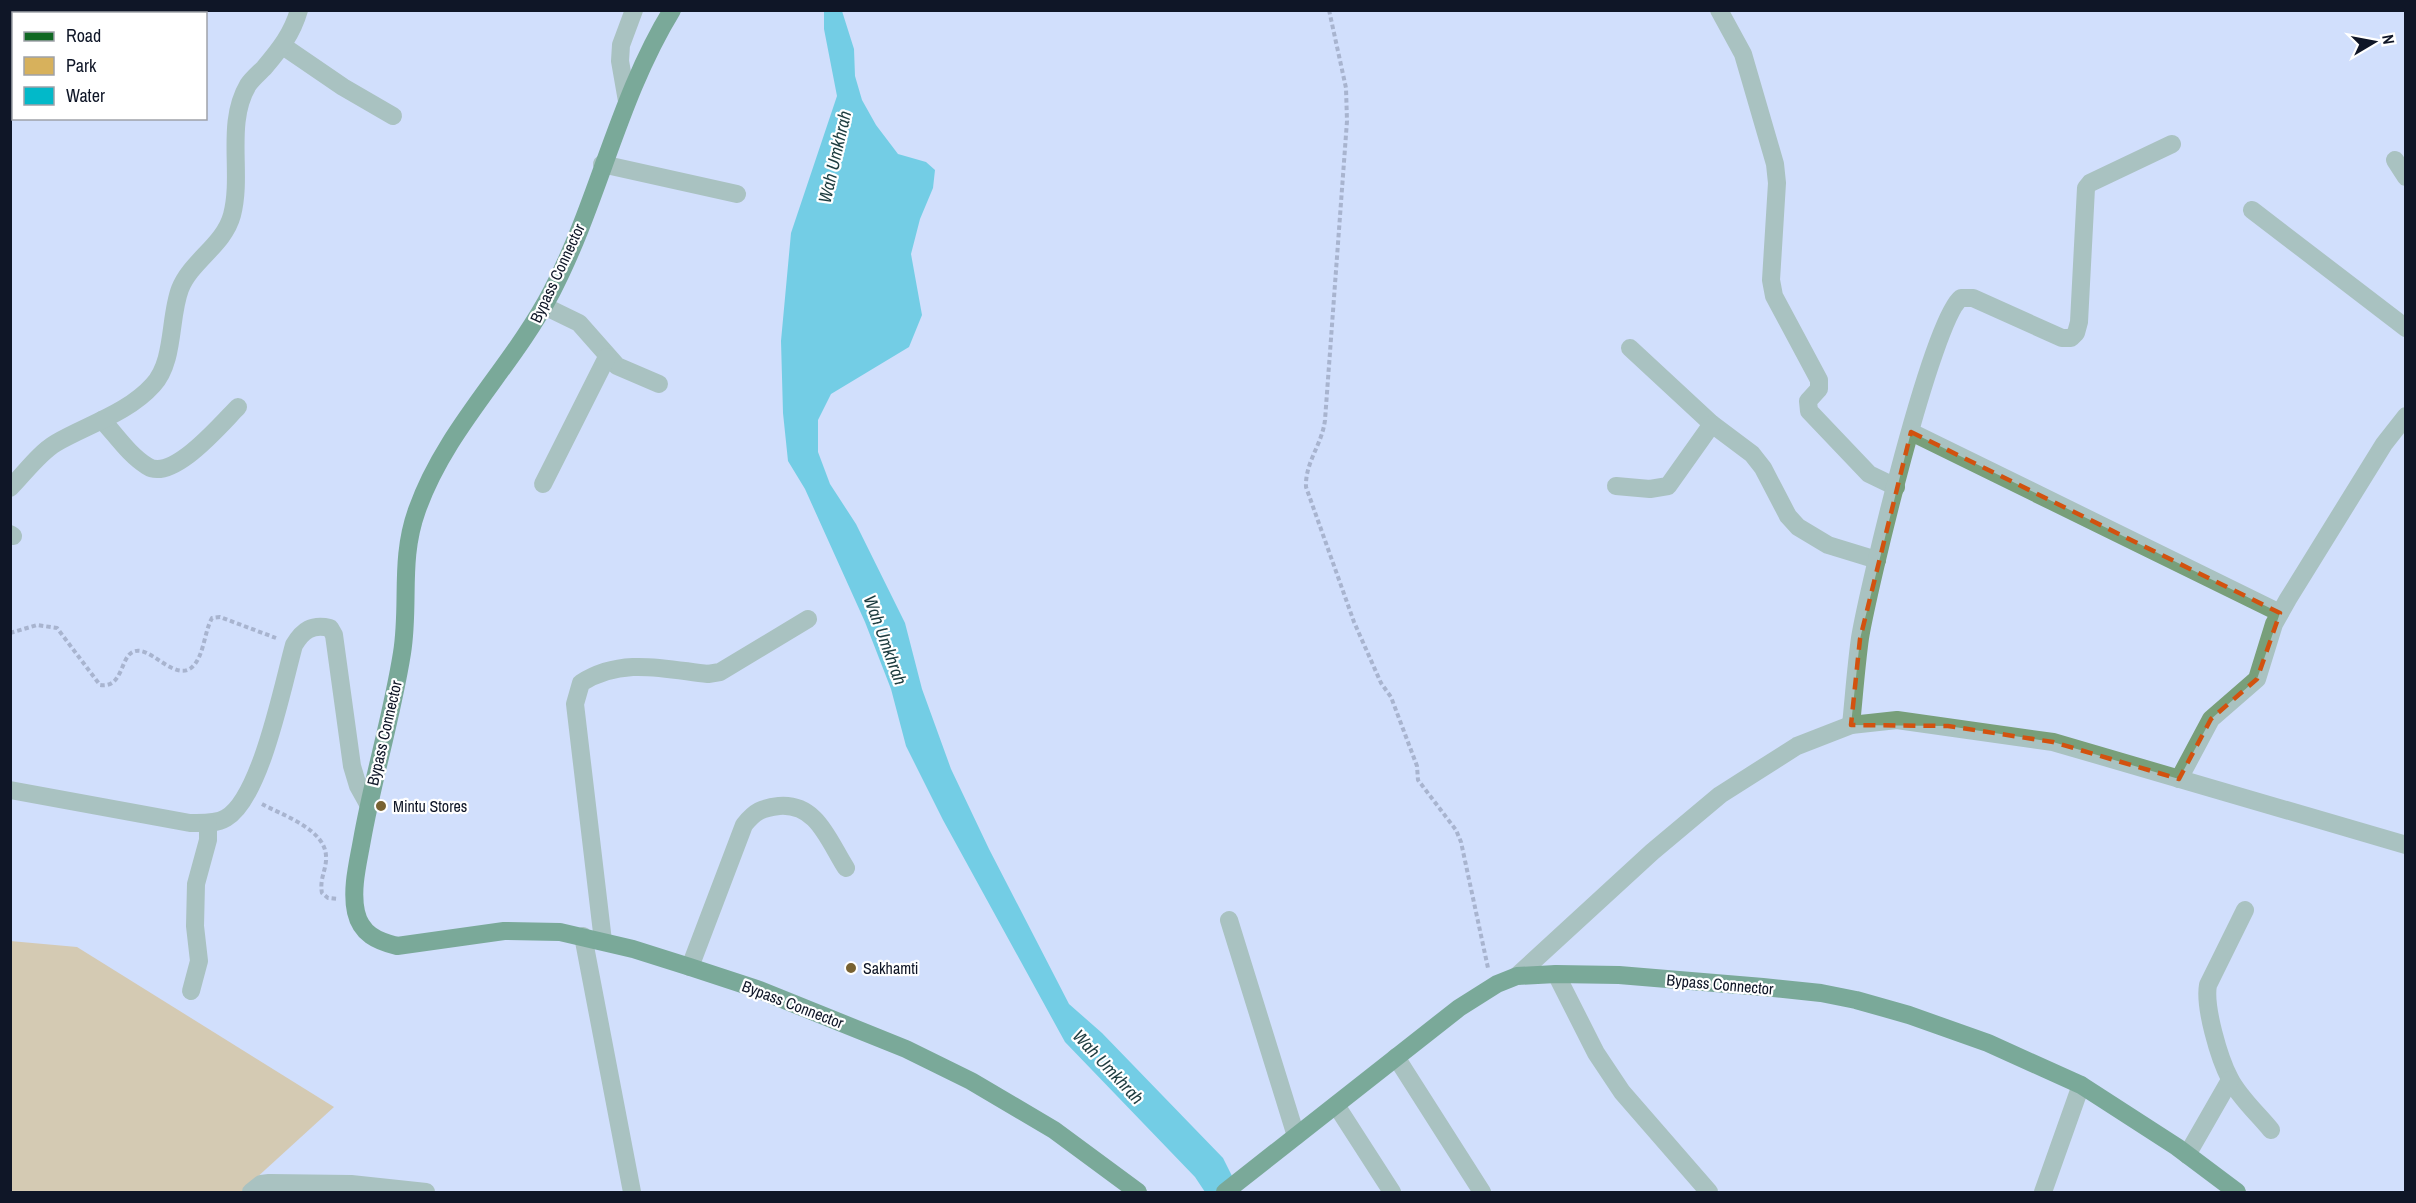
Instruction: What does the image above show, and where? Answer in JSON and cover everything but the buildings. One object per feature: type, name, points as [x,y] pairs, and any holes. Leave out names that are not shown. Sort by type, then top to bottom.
[{"type":"main road","name":"Bypass Connector","points":[[672,10],[627,101],[571,246],[544,306],[522,345],[446,449],[416,512],[405,560],[402,653],[368,804],[355,896],[356,912],[367,933],[379,941],[397,945],[527,930],[584,936],[757,989],[897,1045],[971,1081],[1053,1130],[1138,1192]]},
{"type":"main road","name":"Bypass Connector","points":[[1224,1192],[1459,1008],[1492,987],[1517,976],[1556,974],[1619,975],[1763,987],[1844,998],[1885,1007],[1988,1043],[2080,1085],[2187,1155],[2237,1192]]},
{"type":"street","points":[[10,488],[53,445],[102,420],[134,400],[153,386],[158,378],[164,365],[179,291],[194,268],[224,232],[232,214],[235,135],[248,85],[283,45],[293,29],[299,10]]},
{"type":"street","points":[[627,101],[620,61],[621,45],[634,10]]},
{"type":"street","points":[[1719,10],[1743,54],[1775,164],[1777,183],[1771,280],[1773,296],[1819,381],[1819,389],[1808,401],[1809,411],[1869,474],[1896,487]]},
{"type":"street","points":[[283,45],[343,87],[393,116]]},
{"type":"street","points":[[1851,725],[1860,639],[1877,560],[1940,334],[1952,307],[1961,298],[1973,297],[2062,338],[2071,338],[2076,333],[2086,188],[2090,183],[2172,144]]},
{"type":"street","points":[[2395,160],[2406,177]]},
{"type":"street","points":[[602,164],[737,194]]},
{"type":"street","points":[[2252,210],[2406,328]]},
{"type":"street","points":[[544,306],[579,323],[617,366],[659,384]]},
{"type":"street","points":[[1630,348],[1712,424],[1758,461],[1788,516],[1798,527],[1828,545],[1877,560]]},
{"type":"street","points":[[543,484],[607,357]]},
{"type":"street","points":[[102,420],[133,455],[148,468],[160,470],[174,466],[192,452],[238,407]]},
{"type":"street","points":[[2179,779],[2211,719],[2257,679],[2280,613],[2384,444],[2406,416]]},
{"type":"street","points":[[1616,486],[1650,489],[1668,486],[1712,424]]},
{"type":"street","points":[[1911,432],[2280,613]]},
{"type":"street","points":[[603,941],[575,704],[581,683],[597,672],[624,666],[708,674],[720,672],[808,620]]},
{"type":"street","points":[[10,790],[190,823],[208,824],[226,818],[245,795],[266,748],[294,645],[301,633],[313,626],[330,628],[334,634],[352,766],[358,786],[368,804]]},
{"type":"street","points":[[1517,976],[1652,852],[1720,795],[1797,746],[1851,725],[1897,720],[2052,742],[2406,844]]},
{"type":"street","points":[[690,967],[744,825],[753,814],[764,808],[788,806],[802,808],[812,814],[846,868]]},
{"type":"street","points":[[191,991],[199,961],[195,926],[196,884],[208,840],[208,824]]},
{"type":"street","points":[[2245,910],[2208,985],[2207,1009],[2230,1080],[2271,1130]]},
{"type":"street","points":[[1229,920],[1296,1136]]},
{"type":"street","points":[[584,936],[632,1192]]},
{"type":"street","points":[[1556,974],[1596,1053],[1622,1092],[1709,1192]]},
{"type":"street","points":[[1396,1057],[1482,1192]]},
{"type":"street","points":[[2187,1155],[2230,1080]]},
{"type":"street","points":[[2043,1192],[2080,1085]]},
{"type":"street","points":[[1335,1105],[1392,1192]]},
{"type":"street","points":[[251,1192],[261,1184],[269,1183],[426,1192]]},
{"type":"path","points":[[1329,10],[1346,88],[1347,121],[1325,420],[1320,441],[1307,464],[1306,488],[1354,622],[1382,684],[1391,697],[1417,766],[1418,780],[1456,830],[1461,842],[1492,987]]},
{"type":"path","points":[[10,633],[37,625],[57,628],[100,686],[108,687],[115,683],[125,660],[133,652],[141,651],[180,671],[190,670],[197,662],[207,626],[212,618],[220,617],[294,645]]},
{"type":"path","points":[[245,795],[315,834],[324,844],[327,858],[320,884],[322,893],[336,899],[355,896]]},
{"type":"highlighted area","points":[[1911,432],[2280,613],[2257,679],[2211,719],[2179,779],[2053,742],[1948,726],[1851,725],[1860,639]]},
{"type":"green space","points":[[10,941],[77,947],[334,1107],[241,1192],[11,1192]]},
{"type":"water","name":"Wah Umkhrah","points":[[824,11],[842,11],[854,49],[855,76],[862,100],[876,125],[898,154],[926,162],[935,170],[933,188],[920,219],[911,254],[922,315],[909,347],[831,394],[818,420],[818,452],[830,484],[856,524],[905,623],[922,689],[951,769],[989,849],[1069,1004],[1102,1033],[1223,1158],[1240,1192],[1205,1192],[1195,1177],[1065,1042],[943,820],[906,746],[891,689],[865,622],[805,489],[788,461],[783,413],[781,341],[791,233],[837,96],[824,29]]},
{"type":"place","name":"Mintu Stores","points":[[381,806]]},
{"type":"place","name":"Sakhamti","points":[[851,968]]}]
